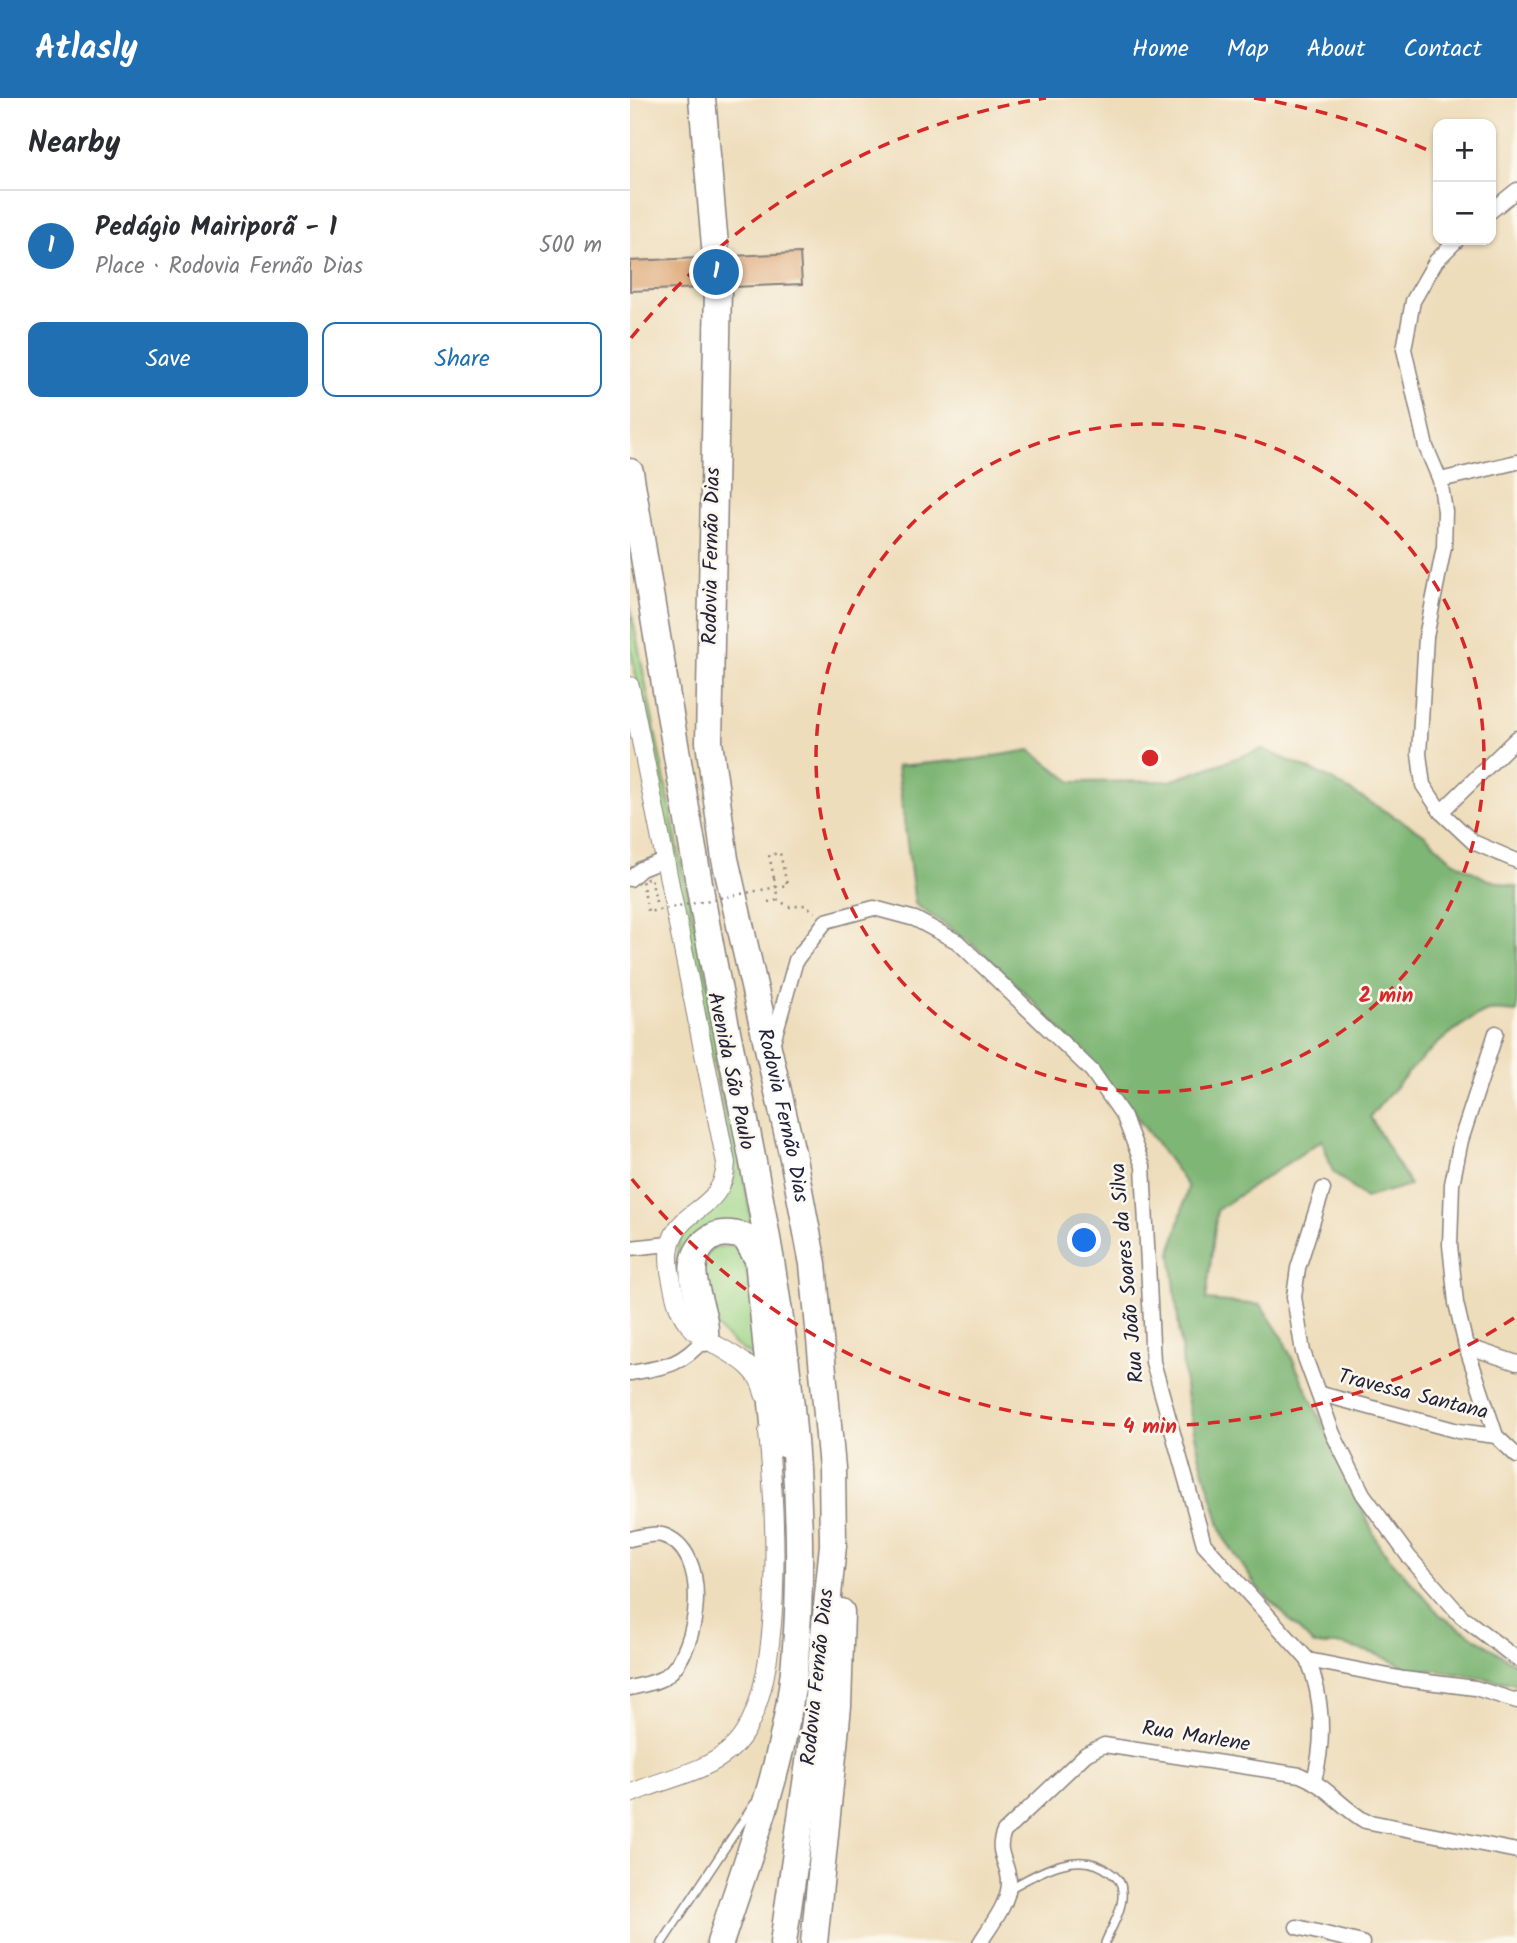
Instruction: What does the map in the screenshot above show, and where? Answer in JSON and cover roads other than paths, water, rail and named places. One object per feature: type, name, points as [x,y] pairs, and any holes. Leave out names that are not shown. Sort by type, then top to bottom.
[{"type":"highway","points":[[702,98],[716,257]]},
{"type":"highway","name":"Rodovia Fernão Dias","points":[[718,288],[709,742],[725,859],[770,1052],[813,1264],[828,1395],[833,1545],[817,1707],[783,1943]]},
{"type":"highway","name":"Rodovia Fernão Dias","points":[[630,472],[695,865],[760,1185],[786,1350],[800,1577],[795,1665],[775,1772],[720,1943]]},
{"type":"highway","points":[[705,1338],[693,1277],[695,1260],[699,1249],[718,1234],[730,1232],[745,1237],[758,1259],[788,1563],[800,1577]]},
{"type":"highway","points":[[816,1940],[841,1657],[841,1574],[833,1545]]},
{"type":"street","points":[[1496,207],[1517,190]]},
{"type":"street","points":[[1452,245],[1436,261],[1413,301],[1404,349],[1426,447],[1440,480],[1445,511],[1444,547],[1427,623],[1419,754],[1423,785],[1441,812],[1473,842],[1517,861]]},
{"type":"street","points":[[1440,480],[1517,461]]},
{"type":"street","name":"Avenida São Paulo","points":[[630,686],[637,759],[664,860],[726,1163],[718,1191],[676,1229],[669,1244]]},
{"type":"street","points":[[1441,812],[1517,738]]},
{"type":"street","points":[[630,879],[641,869],[664,860]]},
{"type":"street","name":"Rua João Soares da Silva","points":[[770,1052],[796,960],[826,921],[874,908],[915,919],[958,942],[1092,1071],[1124,1117],[1143,1166],[1153,1362],[1204,1544],[1308,1660],[1317,1683],[1320,1710],[1321,1742],[1314,1780]]},
{"type":"street","points":[[1496,1033],[1461,1140],[1452,1184],[1451,1245],[1456,1303],[1466,1346],[1496,1436],[1517,1456]]},
{"type":"street","points":[[1323,1189],[1298,1268],[1294,1297],[1303,1352],[1321,1394],[1333,1434],[1363,1494],[1409,1557],[1461,1616],[1517,1659]]},
{"type":"street","points":[[630,1248],[669,1244],[668,1261],[679,1307],[687,1323],[754,1371],[763,1386],[773,1506],[769,1654],[755,1714],[743,1737],[731,1750],[698,1767],[630,1794]]},
{"type":"street","points":[[630,1373],[684,1360],[705,1338]]},
{"type":"street","points":[[1466,1346],[1517,1363]]},
{"type":"street","name":"Travessa Santana","points":[[1321,1394],[1458,1431],[1496,1436]]},
{"type":"street","points":[[630,1539],[662,1535],[684,1549],[694,1565],[692,1630],[681,1660],[665,1678],[630,1688]]},
{"type":"street","points":[[1308,1660],[1404,1679],[1475,1688],[1517,1701]]},
{"type":"street","name":"Rua Marlene","points":[[1008,1889],[1008,1872],[999,1846],[1004,1832],[1095,1749],[1115,1746],[1284,1771],[1314,1780],[1350,1812],[1365,1821],[1517,1852]]},
{"type":"street","points":[[980,1943],[1008,1889]]},
{"type":"street","points":[[1297,1927],[1362,1943]]},
{"type":"lane","points":[[662,1943],[775,1772]]},
{"type":"lane","points":[[1008,1889],[1057,1865],[1089,1862],[1105,1867],[1117,1877],[1122,1891],[1120,1907],[1105,1943]]},
{"type":"place","name":"Pedágio Mairiporã - 1","points":[[716,272]]}]
